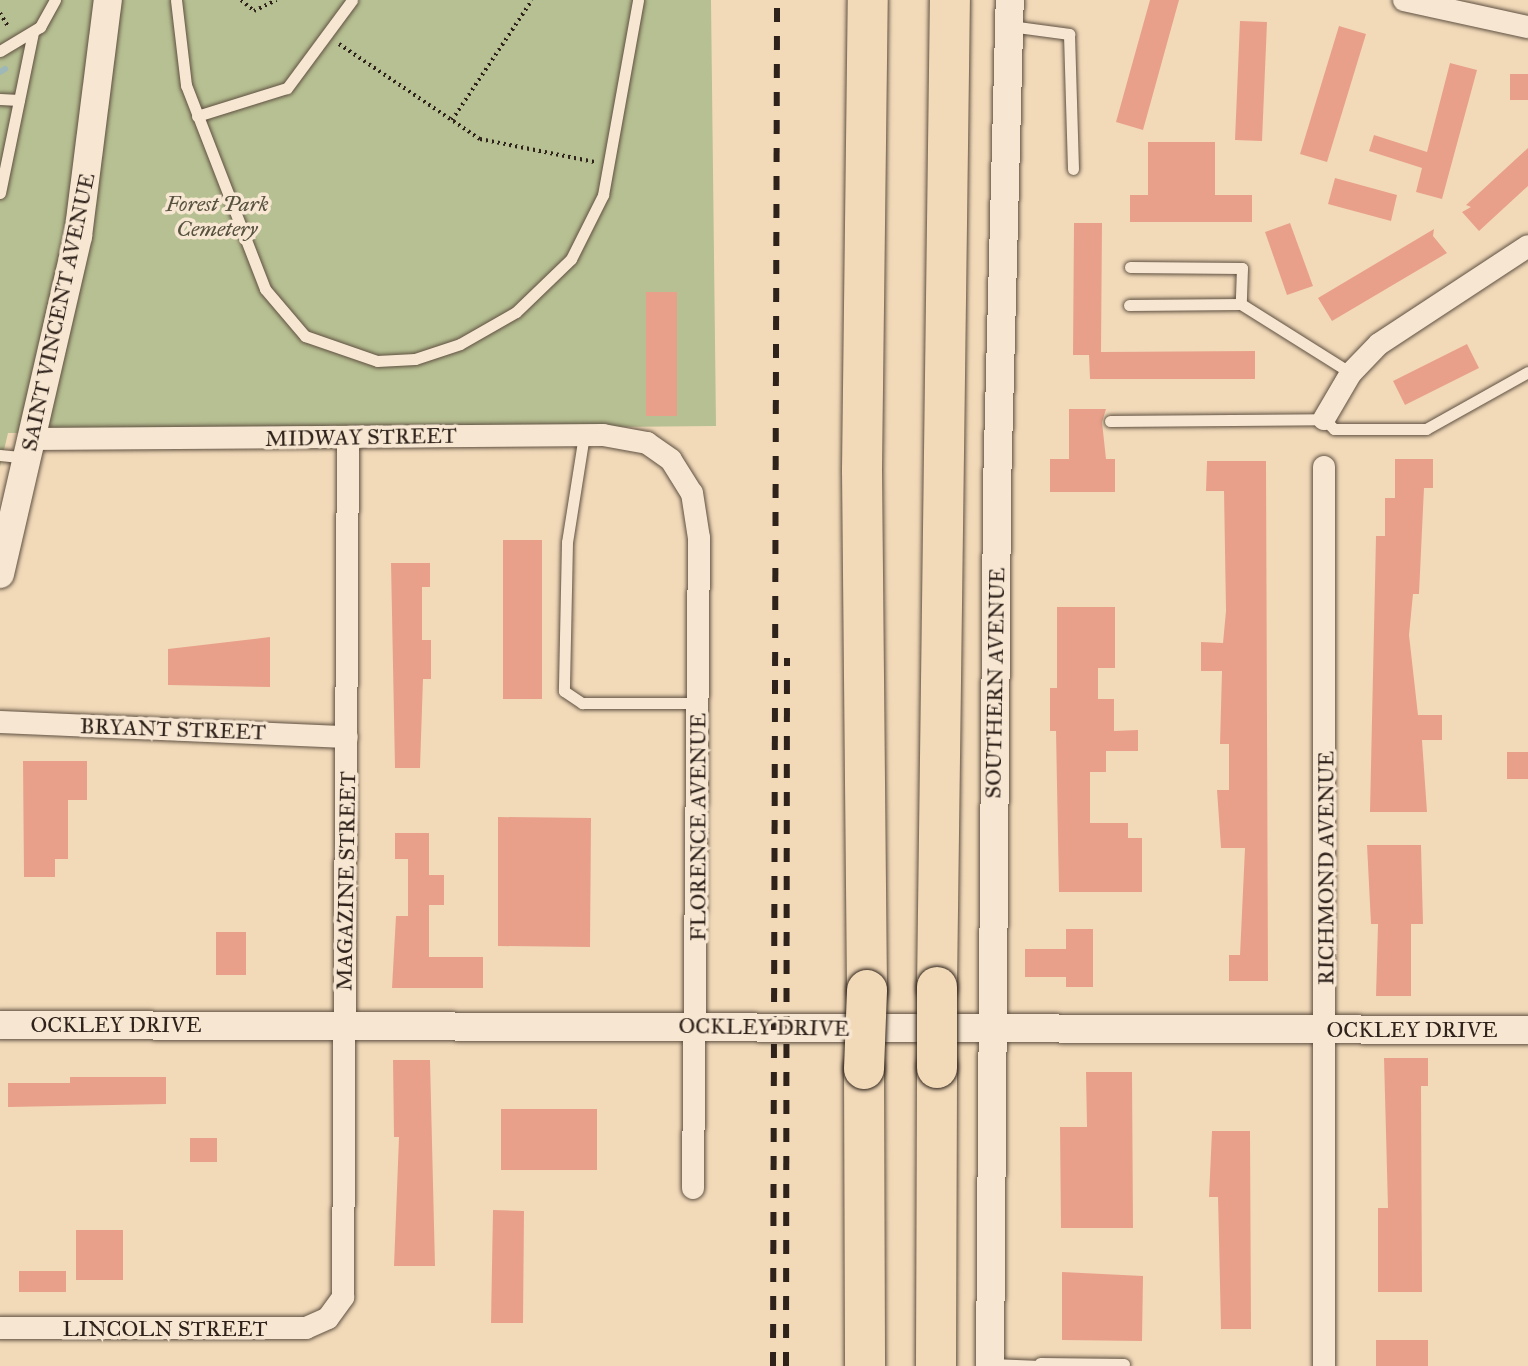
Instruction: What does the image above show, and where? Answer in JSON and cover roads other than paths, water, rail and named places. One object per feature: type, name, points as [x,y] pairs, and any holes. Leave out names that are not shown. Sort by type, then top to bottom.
[{"type":"highway","points":[[865,1366],[864,1069],[867,990],[862,455],[868,0]]},
{"type":"highway","points":[[936,1366],[937,987],[950,0]]},
{"type":"street","name":"SAINT VINCENT AVENUE","points":[[0,574],[19,451],[81,223],[108,0]]},
{"type":"street","points":[[1404,0],[1528,27]]},
{"type":"street","name":"SOUTHERN AVENUE","points":[[990,1365],[991,1028],[1010,13]]},
{"type":"street","points":[[1324,419],[1351,373],[1379,344],[1528,246]]},
{"type":"street","name":"MIDWAY STREET","points":[[19,451],[348,437],[584,435],[647,443],[680,470]]},
{"type":"street","name":"MAGAZINE STREET","points":[[328,1318],[346,1287],[344,1026],[348,437]]},
{"type":"street","name":"RICHMOND AVENUE","points":[[1324,467],[1324,1366]]},
{"type":"street","name":"FLORENCE AVENUE","points":[[680,470],[698,521],[697,1026],[693,1188]]},
{"type":"street","name":"BRYANT STREET","points":[[0,722],[347,737]]},
{"type":"street","name":"OCKLEY DRIVE","points":[[0,1025],[1528,1030]]},
{"type":"street","name":"LINCOLN STREET","points":[[0,1328],[295,1329],[328,1318]]},
{"type":"lane","points":[[0,193],[33,32],[55,0]]},
{"type":"lane","points":[[176,0],[179,53],[197,116],[256,268],[283,317],[339,352],[377,361],[415,359],[460,344],[531,300],[564,267],[590,227],[609,165],[638,0]]},
{"type":"lane","points":[[197,116],[278,93],[327,36],[352,0]]},
{"type":"lane","points":[[1010,13],[1069,34],[1073,169]]},
{"type":"lane","points":[[0,51],[33,32]]},
{"type":"lane","points":[[0,99],[19,100]]},
{"type":"lane","points":[[1130,267],[1242,268],[1241,304]]},
{"type":"lane","points":[[1129,305],[1241,304],[1351,373]]},
{"type":"lane","points":[[1110,421],[1324,419],[1334,429],[1426,429],[1528,372]]},
{"type":"lane","points":[[584,435],[567,542],[564,691],[582,703],[698,703]]},
{"type":"lane","points":[[990,1365],[1124,1364]]},
{"type":"waterway","points":[[0,72],[5,69]]},
{"type":"railway","points":[[773,1366],[777,0]]},
{"type":"railway","points":[[786,1366],[787,658]]},
{"type":"park label","name":"Forest Park Cemetery","points":[[217,216]]}]
